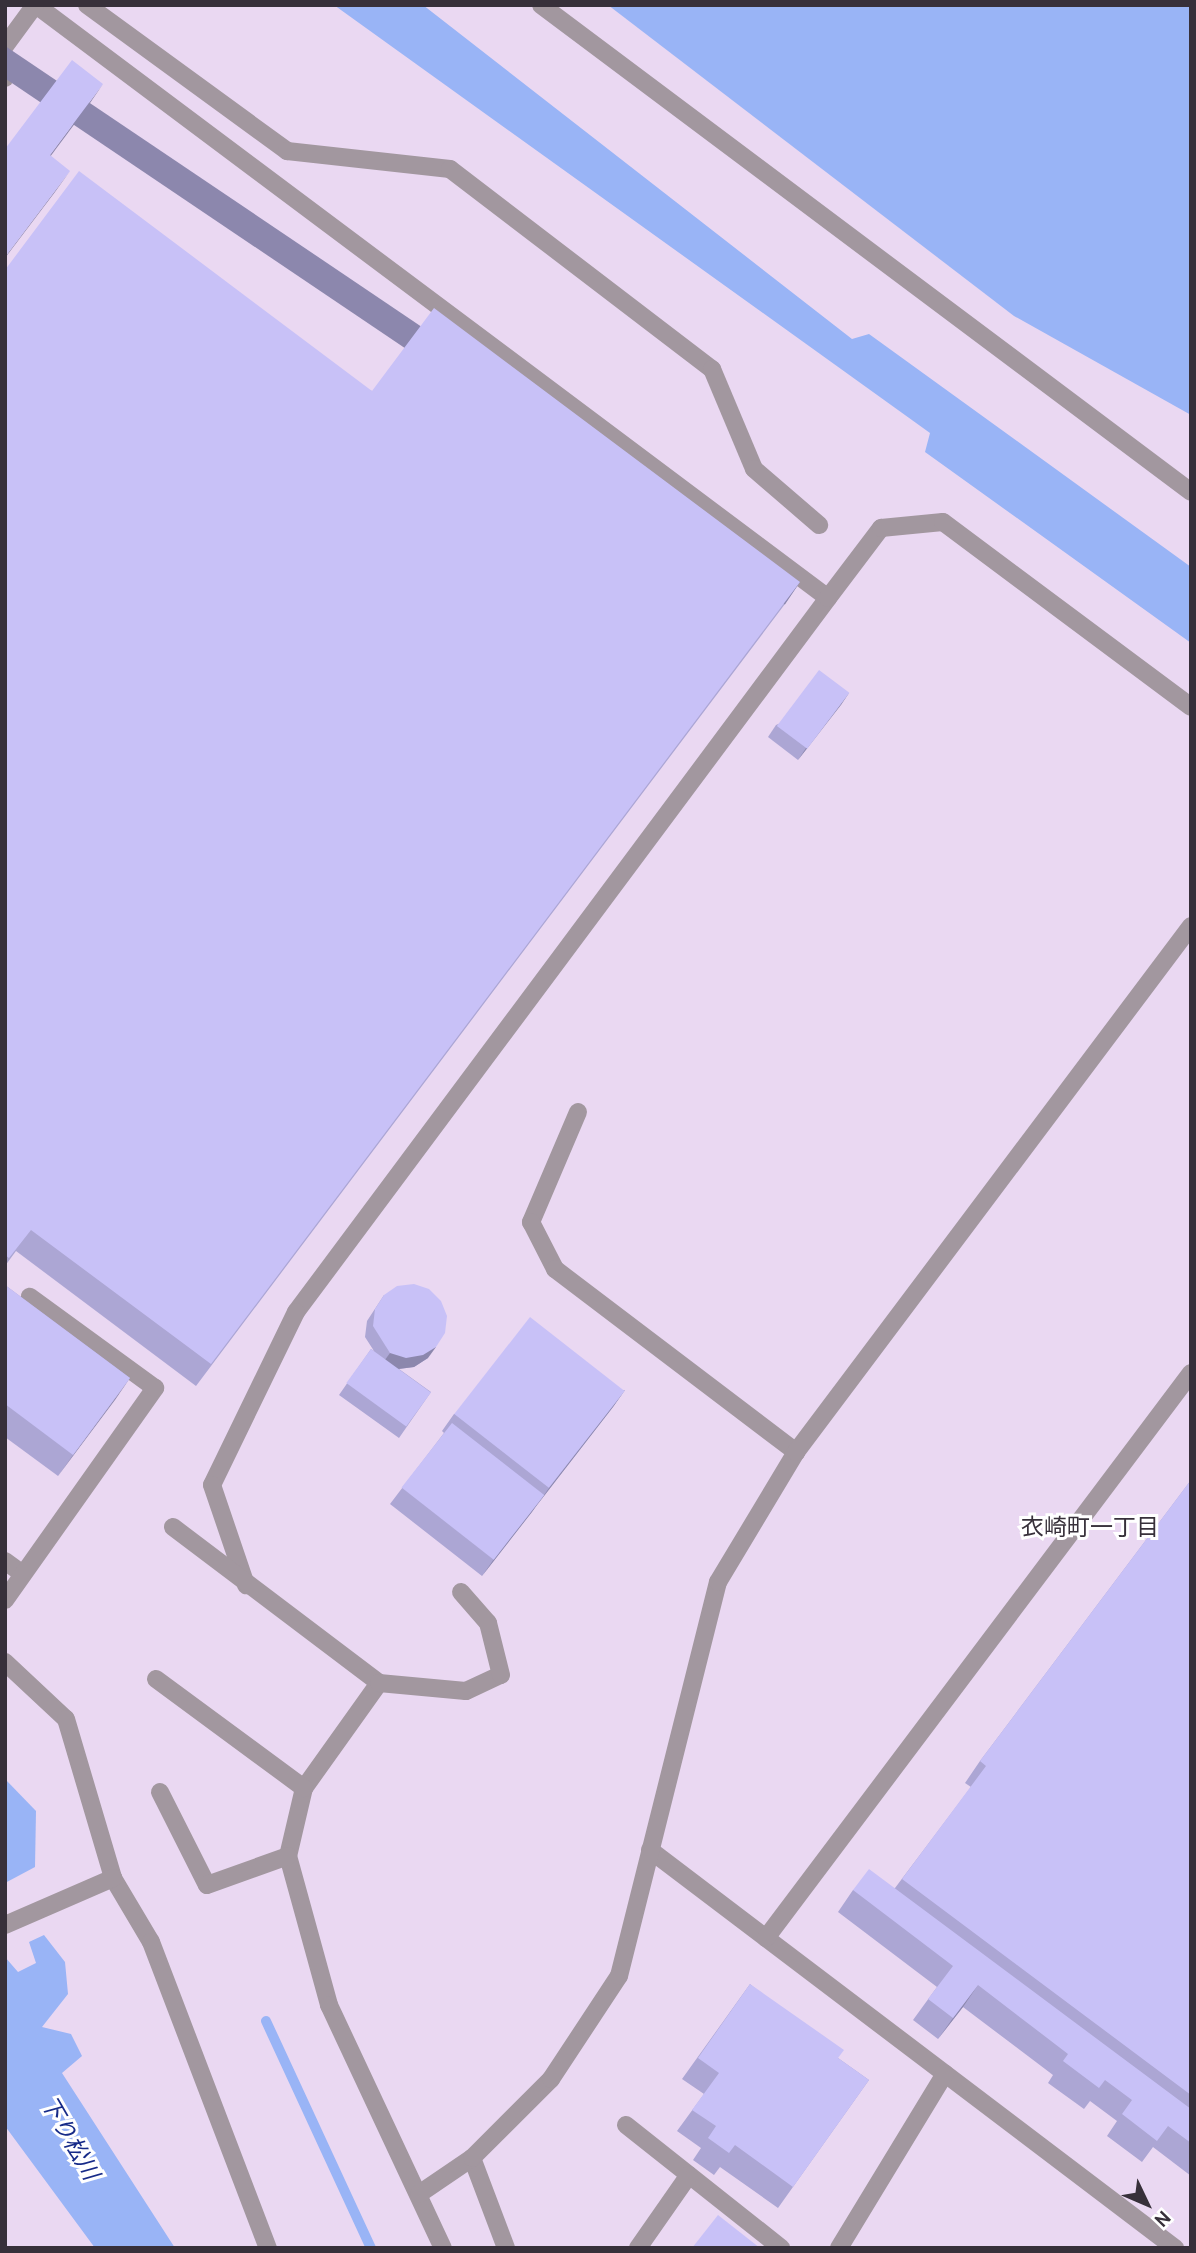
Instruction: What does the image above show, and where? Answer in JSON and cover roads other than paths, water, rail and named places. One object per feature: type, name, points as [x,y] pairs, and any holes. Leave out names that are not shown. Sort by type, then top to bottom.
[{"type":"street","points":[[5,46],[36,5],[828,598]]},
{"type":"street","points":[[88,5],[287,151],[450,169],[712,369],[754,469],[819,526]]},
{"type":"street","points":[[541,5],[1191,492]]},
{"type":"street","points":[[246,1585],[212,1485],[296,1312],[881,528],[943,522],[1191,707]]},
{"type":"street","points":[[419,2194],[472,2158],[551,2079],[619,1976],[718,1582],[796,1452],[1191,926]]},
{"type":"street","points":[[578,1112],[531,1222],[555,1269],[796,1452]]},
{"type":"street","points":[[5,1600],[155,1388],[30,1297]]},
{"type":"street","points":[[766,1938],[1191,1373]]},
{"type":"street","points":[[173,1527],[246,1585],[379,1683],[466,1691],[501,1675],[488,1623],[461,1592]]},
{"type":"street","points":[[5,1561],[23,1574]]},
{"type":"street","points":[[5,1662],[66,1719],[113,1878],[151,1942],[268,2248]]},
{"type":"street","points":[[156,1679],[304,1788]]},
{"type":"street","points":[[379,1683],[304,1788],[288,1856],[329,2005],[443,2248]]},
{"type":"street","points":[[160,1793],[207,1885],[288,1856]]},
{"type":"street","points":[[650,1850],[1175,2248]]},
{"type":"street","points":[[5,1924],[113,1878]]},
{"type":"street","points":[[839,2248],[945,2074]]},
{"type":"street","points":[[626,2125],[781,2248]]},
{"type":"street","points":[[472,2158],[506,2248]]},
{"type":"street","points":[[638,2248],[688,2175]]},
{"type":"water","points":[[334,5],[423,5],[852,339],[869,334],[1191,567],[1191,643],[925,452],[930,433]]},
{"type":"water","points":[[608,5],[1191,5],[1191,415],[1014,316]]},
{"type":"water","points":[[5,1779],[36,1811],[35,1867],[5,1883]]},
{"type":"water","name":"下り松川","points":[[44,1935],[65,1962],[68,1994],[42,2027],[71,2034],[82,2056],[62,2073],[175,2248],[95,2248],[5,2126],[5,1957],[18,1972],[36,1963],[29,1942]]},
{"type":"waterway","points":[[266,2021],[371,2248]]},
{"type":"district","name":"衣崎町一丁目","points":[[1090,1527]]}]
